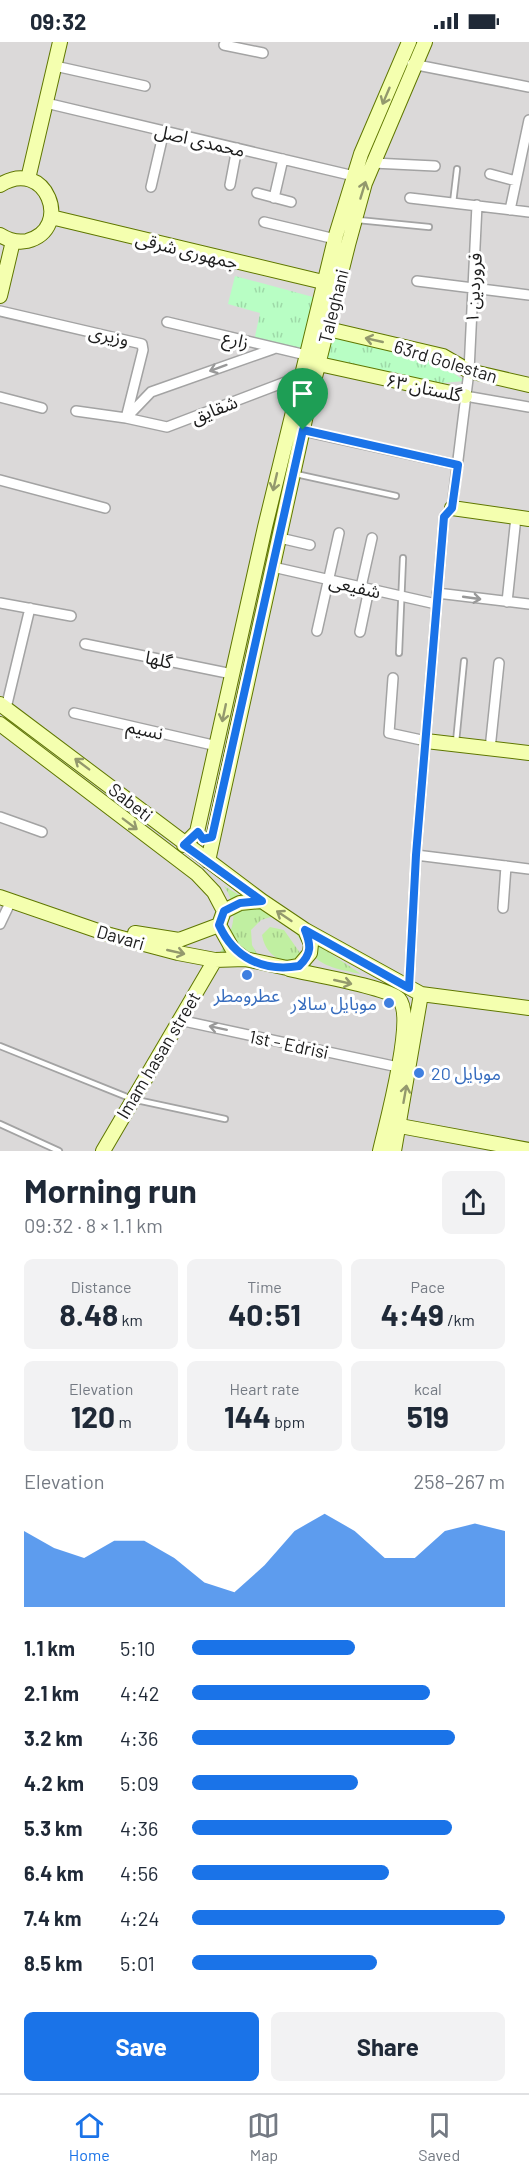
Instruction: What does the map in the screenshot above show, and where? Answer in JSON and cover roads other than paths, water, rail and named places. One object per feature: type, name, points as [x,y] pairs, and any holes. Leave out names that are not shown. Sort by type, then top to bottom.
[{"type":"main road","points":[[28,179],[60,42]]},
{"type":"main road","name":"Taleghani","points":[[198,832],[232,674],[335,239],[354,176],[409,42]]},
{"type":"main road","name":"Taleghani","points":[[208,861],[303,430],[355,219],[373,164],[425,42]]},
{"type":"main road","points":[[0,185],[18,178],[28,179],[44,189],[49,198],[51,217],[41,234],[33,239],[13,241],[0,234]]},
{"type":"main road","name":"جمهوری شرقی","points":[[51,217],[324,282]]},
{"type":"main road","points":[[0,296],[13,241]]},
{"type":"main road","name":"63rd Golestan","points":[[328,329],[443,356],[469,371],[529,385]]},
{"type":"main road","name":"گلستان ۶۳","points":[[319,364],[465,396]]},
{"type":"main road","points":[[452,508],[522,518]]},
{"type":"main road","name":"Sabeti","points":[[5,717],[122,794],[184,845],[262,901]]},
{"type":"main road","name":"Sabeti","points":[[5,717],[196,874],[214,892],[224,911]]},
{"type":"main road","points":[[426,741],[529,753]]},
{"type":"main road","points":[[184,845],[198,832],[203,839],[212,837]]},
{"type":"main road","name":"Davari","points":[[0,890],[112,927],[149,936],[179,940],[219,925]]},
{"type":"main road","name":"Davari","points":[[5,899],[110,935],[215,960],[245,959]]},
{"type":"main road","points":[[380,1151],[406,1027],[405,1010],[398,998],[379,990],[245,959],[233,950],[219,925],[224,911],[240,903],[262,901],[305,930],[415,991],[529,1008]]},
{"type":"main road","points":[[287,968],[299,966],[310,953],[310,944],[305,930]]},
{"type":"main road","name":"Imam hasan street","points":[[103,1151],[215,960]]},
{"type":"main road","points":[[394,1151],[415,991]]},
{"type":"main road","points":[[399,1126],[529,1150]]},
{"type":"street","points":[[224,45],[248,46],[263,53]]},
{"type":"street","points":[[400,62],[529,87]]},
{"type":"street","points":[[55,66],[145,86]]},
{"type":"street","name":"محمدی اصل","points":[[46,104],[354,176]]},
{"type":"street","points":[[510,210],[527,140],[529,120]]},
{"type":"street","points":[[151,187],[164,131]]},
{"type":"street","points":[[230,185],[237,148]]},
{"type":"street","points":[[274,198],[282,159]]},
{"type":"street","points":[[373,164],[435,166]]},
{"type":"street","points":[[490,174],[516,181]]},
{"type":"street","points":[[257,193],[291,202]]},
{"type":"street","points":[[410,198],[529,212]]},
{"type":"street","name":"فروردین ۱","points":[[415,991],[416,855],[444,517],[452,508],[469,371],[477,205]]},
{"type":"street","points":[[264,222],[335,239]]},
{"type":"street","points":[[417,281],[529,295]]},
{"type":"street","name":"وزیری","points":[[0,311],[142,344],[143,350],[126,418]]},
{"type":"street","name":"زارع","points":[[167,322],[306,356]]},
{"type":"street","name":"شقایق","points":[[126,418],[151,392],[273,348]]},
{"type":"street","name":"شقایق","points":[[76,411],[168,427],[301,376]]},
{"type":"street","name":"گلستان ۶۳","points":[[465,396],[529,407]]},
{"type":"street","points":[[0,397],[42,408]]},
{"type":"street","points":[[303,430],[458,465]]},
{"type":"street","points":[[0,480],[105,508]]},
{"type":"street","points":[[507,602],[522,518]]},
{"type":"street","points":[[317,631],[339,533]]},
{"type":"street","points":[[280,538],[310,545]]},
{"type":"street","points":[[360,632],[372,538]]},
{"type":"street","name":"شفیعی","points":[[273,567],[436,604]]},
{"type":"street","points":[[437,593],[529,604]]},
{"type":"street","points":[[0,603],[70,616]]},
{"type":"street","points":[[5,717],[30,608]]},
{"type":"street","name":"گلها","points":[[85,644],[232,674]]},
{"type":"street","points":[[490,749],[499,663]]},
{"type":"street","points":[[393,678],[389,733],[426,741]]},
{"type":"street","name":"نسیم","points":[[74,713],[217,746]]},
{"type":"street","points":[[1,817],[42,832]]},
{"type":"street","points":[[416,855],[529,869]]},
{"type":"street","points":[[503,908],[506,866]]},
{"type":"street","points":[[0,924],[5,899]]},
{"type":"street","name":"1st - Edrisi","points":[[179,1020],[398,1067]]},
{"type":"lane","points":[[453,202],[457,169]]},
{"type":"lane","points":[[355,219],[429,227]]},
{"type":"lane","points":[[294,474],[396,496]]},
{"type":"lane","points":[[399,652],[403,558]]},
{"type":"lane","points":[[456,745],[464,661]]},
{"type":"lane","points":[[0,1046],[132,1099],[225,1119]]},
{"type":"lane","points":[[0,1124],[59,1151]]},
{"type":"place","name":"عطرومطر","points":[[247,975]]},
{"type":"place","name":"موبایل سالار","points":[[389,1003]]},
{"type":"place","name":"موبایل 20","points":[[419,1073]]}]
